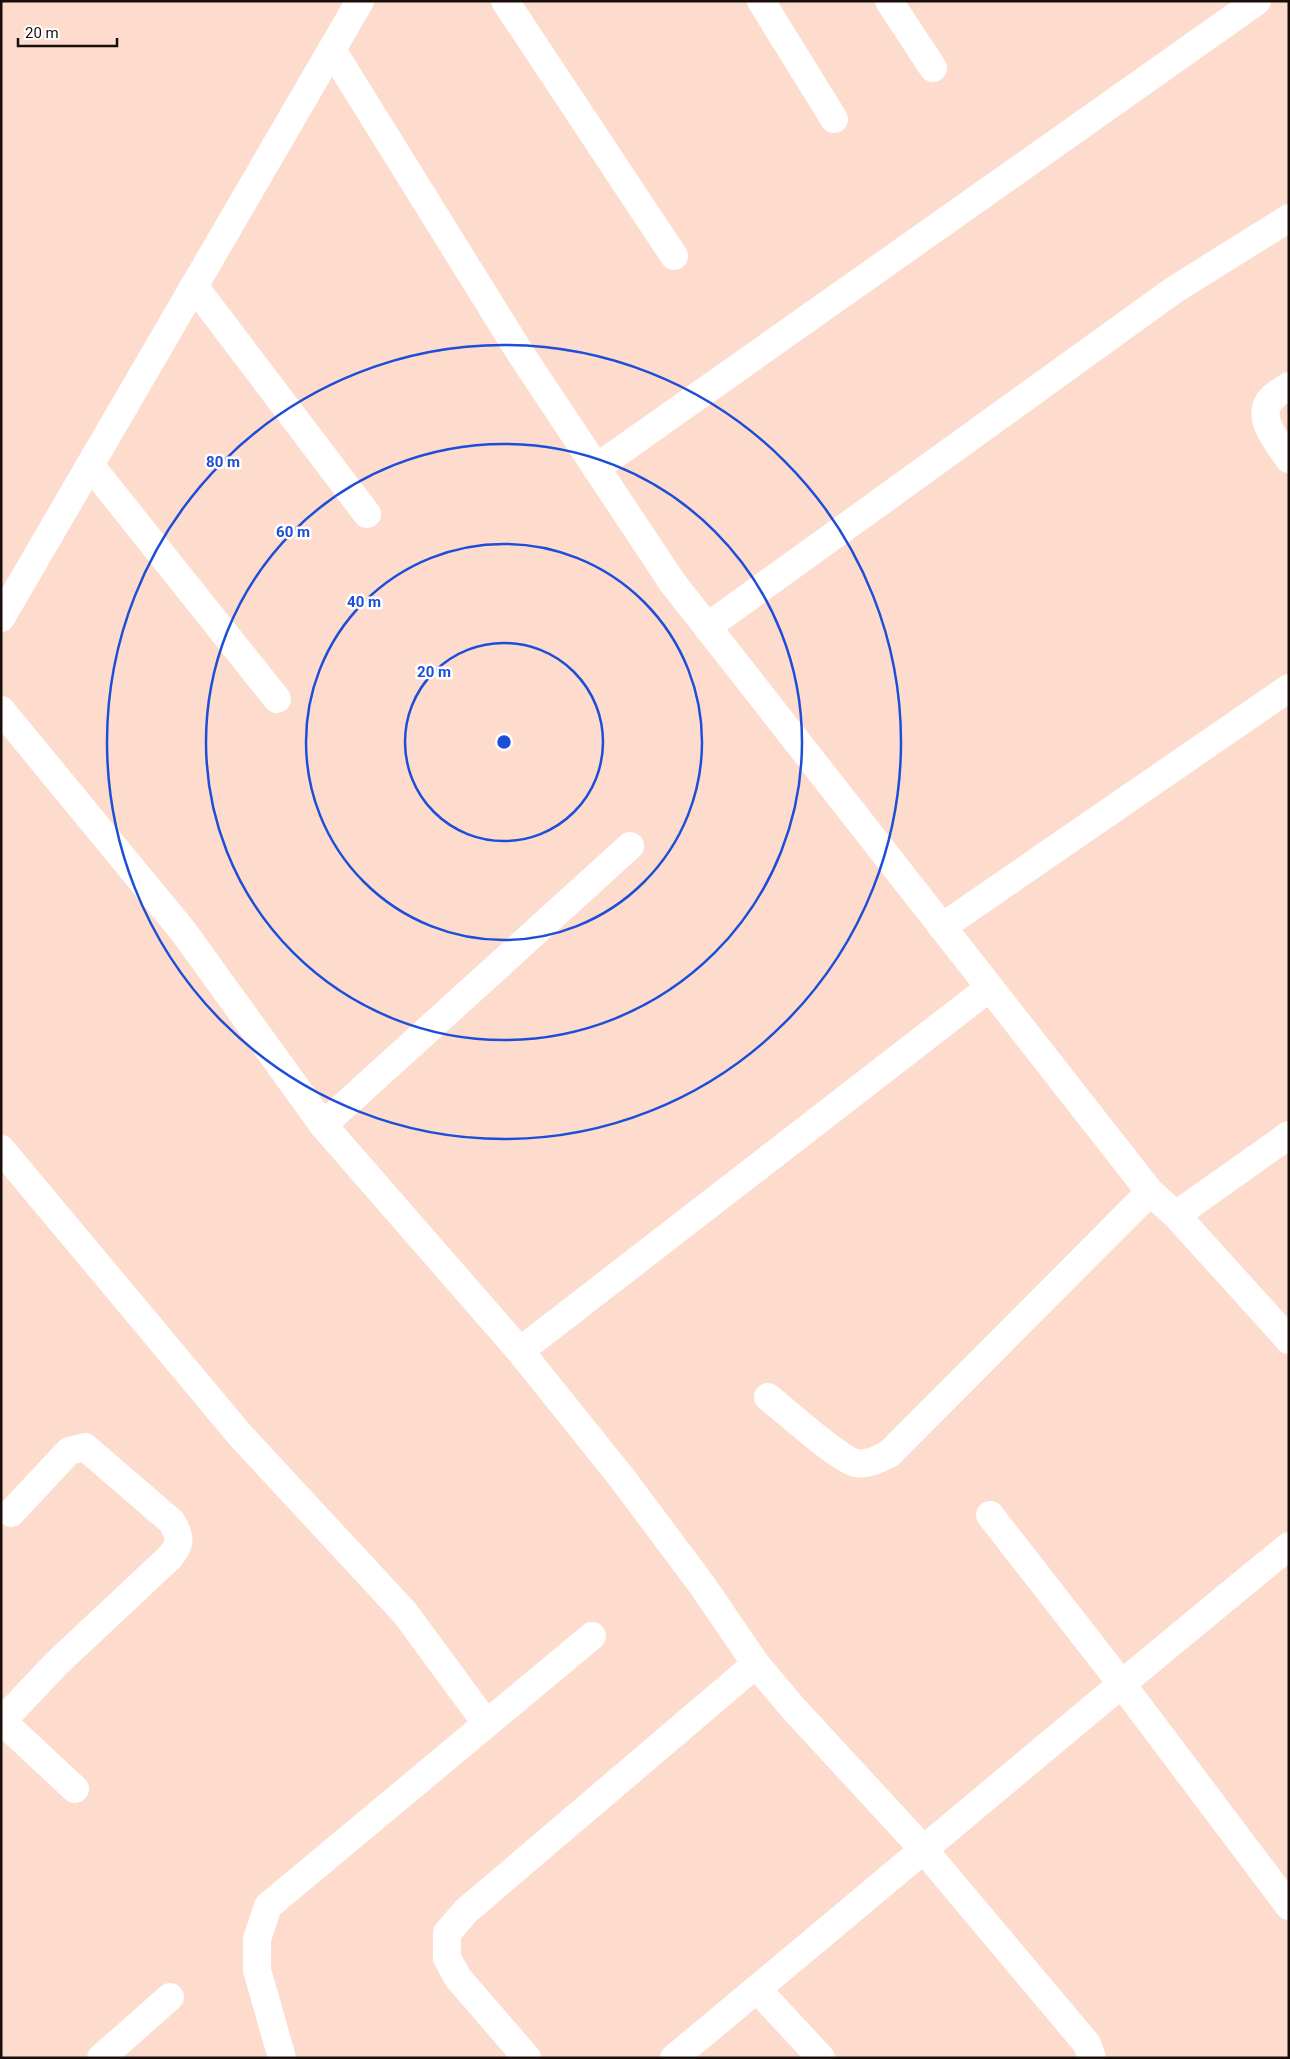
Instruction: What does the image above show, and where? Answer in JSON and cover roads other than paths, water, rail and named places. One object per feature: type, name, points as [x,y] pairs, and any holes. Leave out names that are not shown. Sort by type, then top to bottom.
[{"type":"street","points":[[1,618],[360,1]]},
{"type":"street","points":[[505,1],[674,256]]},
{"type":"street","points":[[761,1],[834,119]]},
{"type":"street","points":[[890,1],[933,68]]},
{"type":"street","points":[[596,468],[1257,1]]},
{"type":"street","points":[[332,50],[519,351],[672,582],[988,988],[1150,1192],[1176,1215],[1289,1340]]},
{"type":"street","points":[[707,627],[1174,290],[1289,218]]},
{"type":"street","points":[[194,286],[367,514]]},
{"type":"street","points":[[1289,386],[1271,398],[1266,408],[1267,422],[1289,459]]},
{"type":"street","points":[[90,465],[277,699]]},
{"type":"street","points":[[942,927],[1289,688]]},
{"type":"street","points":[[1,710],[183,931],[323,1125],[520,1351],[622,1478],[702,1585],[756,1664],[793,1708],[924,1850],[1087,2044],[1092,2058]]},
{"type":"street","points":[[323,1125],[630,846]]},
{"type":"street","points":[[520,1351],[988,988]]},
{"type":"street","points":[[1176,1215],[1289,1135]]},
{"type":"street","points":[[1,1149],[240,1435],[405,1613],[486,1723]]},
{"type":"street","points":[[768,1397],[840,1456],[856,1463],[873,1462],[889,1454],[1150,1192]]},
{"type":"street","points":[[11,1513],[69,1450],[85,1447],[172,1522],[179,1535],[178,1547],[170,1557],[57,1663],[2,1720],[75,1789]]},
{"type":"street","points":[[990,1515],[1121,1683],[1289,1906]]},
{"type":"street","points":[[674,2058],[1121,1683],[1289,1546]]},
{"type":"street","points":[[282,2058],[257,1970],[256,1939],[268,1906],[592,1636]]},
{"type":"street","points":[[527,2058],[458,1978],[447,1958],[447,1933],[466,1911],[756,1664]]},
{"type":"street","points":[[757,1988],[821,2058]]},
{"type":"street","points":[[102,2058],[170,1997]]}]
